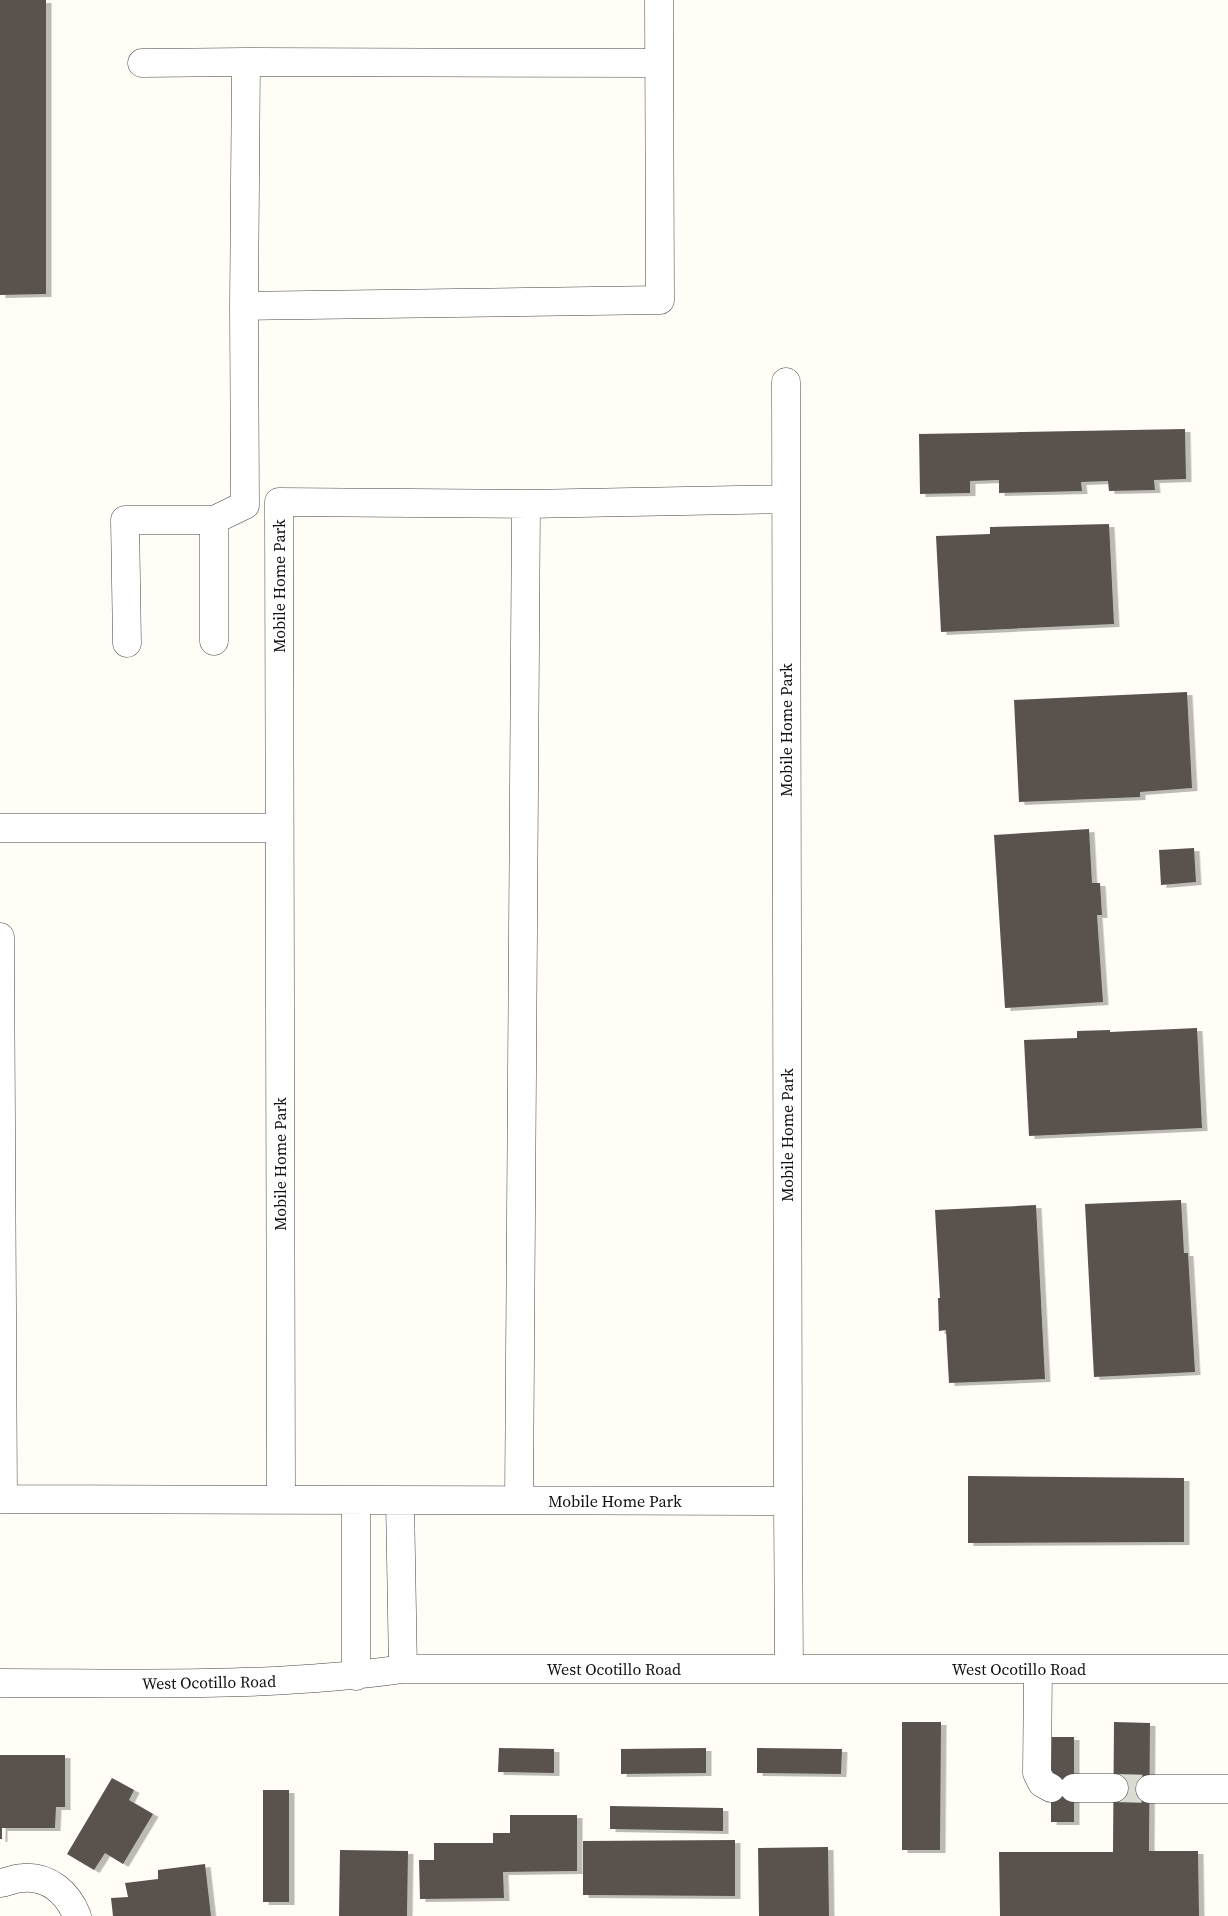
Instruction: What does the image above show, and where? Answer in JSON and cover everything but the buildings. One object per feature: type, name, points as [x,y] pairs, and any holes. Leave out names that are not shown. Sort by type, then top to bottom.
[{"type":"street","points":[[244,306],[660,300],[659,0]]},
{"type":"street","points":[[127,643],[125,520],[214,520],[245,505],[246,62]]},
{"type":"street","points":[[142,63],[660,63]]},
{"type":"street","name":"Mobile Home Park","points":[[0,937],[1,1499],[788,1501],[786,382]]},
{"type":"street","name":"Mobile Home Park","points":[[281,1499],[278,502],[526,504],[785,499]]},
{"type":"street","points":[[519,1500],[526,504]]},
{"type":"street","points":[[214,520],[214,641]]},
{"type":"street","points":[[0,828],[279,828]]},
{"type":"street","points":[[356,1501],[356,1676]]},
{"type":"street","points":[[400,1501],[403,1669]]},
{"type":"street","points":[[788,1501],[789,1669]]},
{"type":"street","name":"West Ocotillo Road","points":[[0,1683],[252,1682],[356,1676],[403,1669],[1228,1669]]},
{"type":"street","points":[[1038,1669],[1037,1773],[1042,1783],[1063,1788],[1114,1788]]},
{"type":"street","points":[[1150,1789],[1228,1790]]},
{"type":"street","points":[[0,1883],[24,1878],[42,1879],[52,1883],[62,1891],[73,1905],[77,1916]]},
{"type":"tunnel","points":[[1114,1788],[1150,1789]]}]
